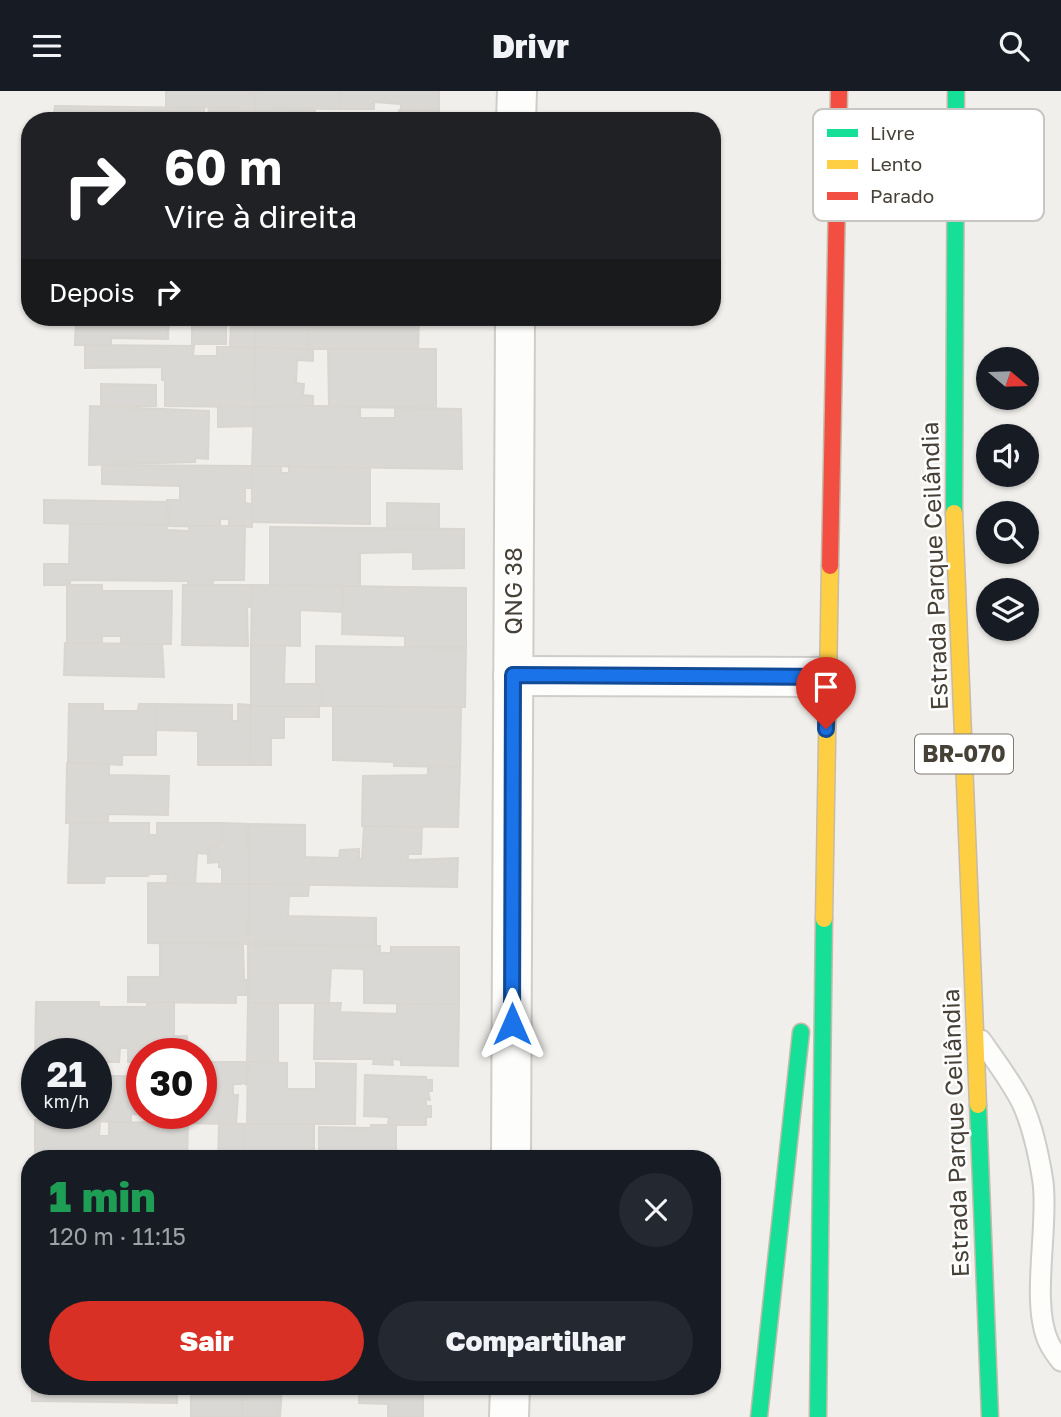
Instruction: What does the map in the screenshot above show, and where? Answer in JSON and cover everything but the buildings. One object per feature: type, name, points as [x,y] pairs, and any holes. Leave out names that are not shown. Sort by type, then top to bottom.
[{"type":"highway","points":[[839,91],[839,109]]},
{"type":"highway","name":"Estrada Parque Ceilândia","points":[[956,91],[956,109]]},
{"type":"highway","points":[[818,1417],[825,807],[836,221]]},
{"type":"highway","name":"Estrada Parque Ceilândia","points":[[955,221],[953,477],[990,1417]]},
{"type":"highway","points":[[807,974],[825,807]]},
{"type":"highway","points":[[759,1417],[803,1015]]},
{"type":"street","points":[[516,91],[516,112]]},
{"type":"street","name":"QNG 38","points":[[511,1150],[515,326]]},
{"type":"street","points":[[513,675],[827,677]]},
{"type":"street","points":[[509,1417],[510,1395]]},
{"type":"lane","points":[[975,1030],[1022,1104],[1033,1136],[1043,1182],[1045,1215],[1041,1285],[1044,1326],[1049,1343],[1061,1361]]},
{"type":"traffic: fast","points":[[956,91],[956,109]]},
{"type":"traffic: fast","points":[[954,513],[955,221]]},
{"type":"traffic: fast","points":[[818,1417],[824,919]]},
{"type":"traffic: fast","points":[[759,1417],[801,1032]]},
{"type":"traffic: fast","points":[[978,1105],[990,1417]]},
{"type":"traffic: slow","points":[[954,513],[978,1105]]},
{"type":"traffic: slow","points":[[824,919],[830,566]]},
{"type":"traffic: jam","points":[[839,91],[839,109]]},
{"type":"traffic: jam","points":[[830,566],[837,221]]},
{"type":"route","points":[[512,1024],[513,675],[827,677],[826,729]]}]
